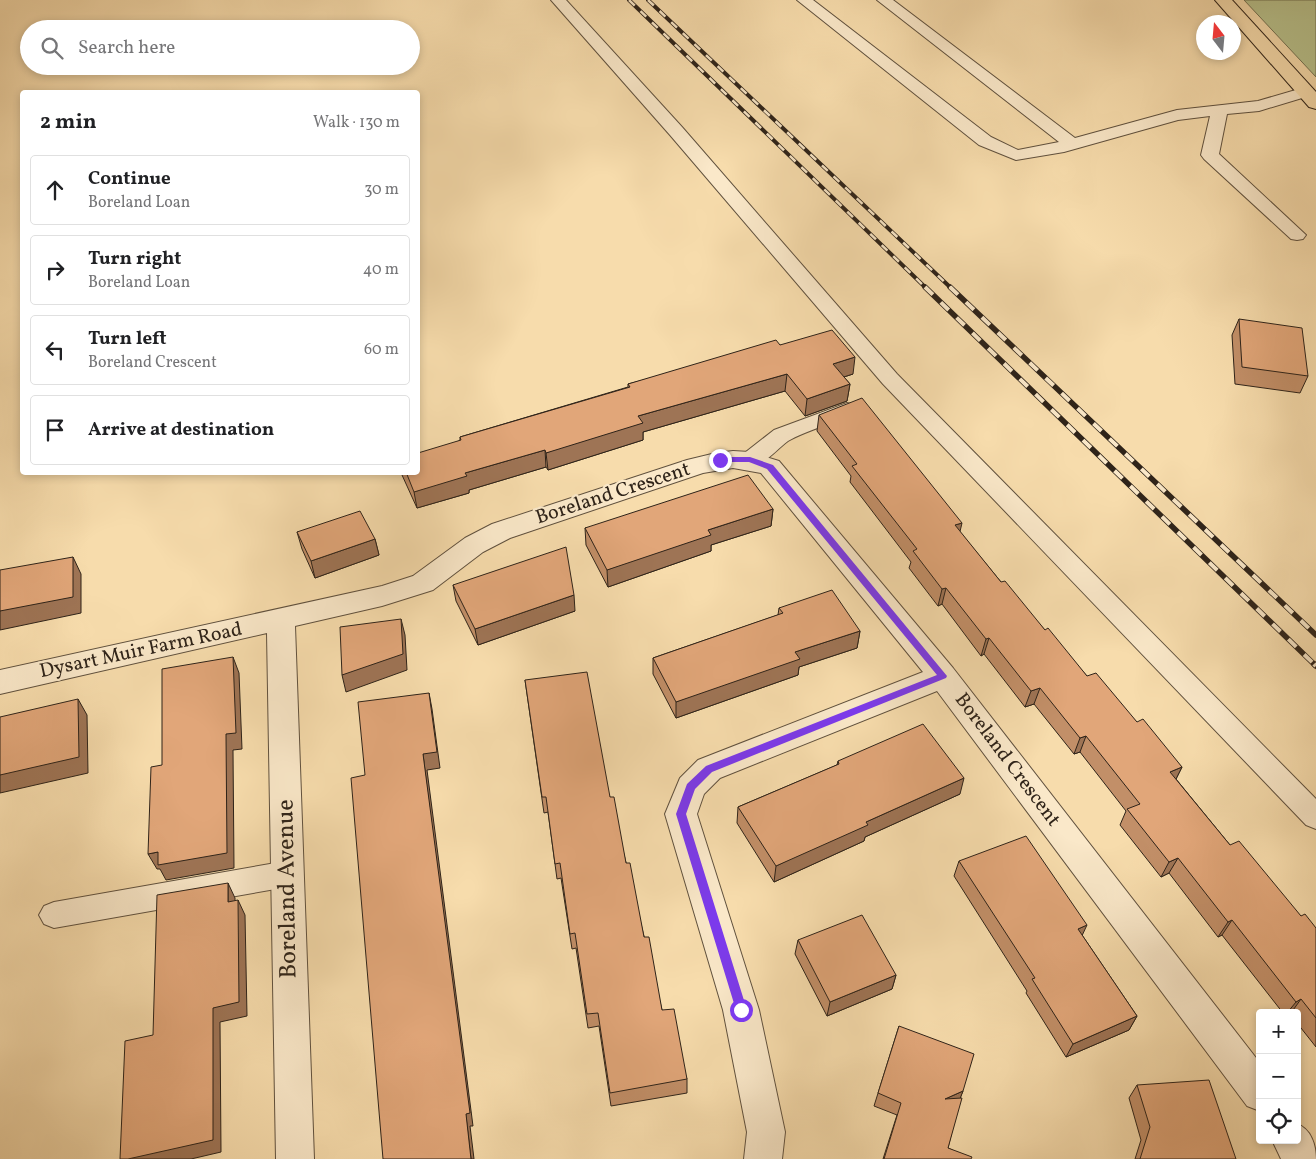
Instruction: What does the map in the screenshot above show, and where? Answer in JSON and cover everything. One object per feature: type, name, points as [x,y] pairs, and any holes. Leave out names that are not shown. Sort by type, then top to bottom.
[{"type":"main road","points":[[1223,0],[1311,97]]},
{"type":"street","name":"Boreland Crescent","points":[[282,620],[382,596],[423,583],[474,545],[501,531],[696,466],[720,460],[750,460],[770,467],[943,676],[1256,1088]]},
{"type":"street","name":"Dysart Muir Farm Road","points":[[0,682],[282,620]]},
{"type":"street","name":"Boreland Avenue","points":[[282,620],[295,1159]]},
{"type":"street","points":[[762,1159],[766,1132],[741,1010],[681,814],[691,787],[709,769],[943,676]]},
{"type":"street","points":[[1293,1144],[1302,1159]]},
{"type":"lane","points":[[558,0],[676,130],[890,379],[1316,817]]},
{"type":"lane","points":[[804,0],[985,141],[1016,155],[1072,144],[1177,115],[1259,106],[1311,97]]},
{"type":"lane","points":[[884,0],[1072,144]]},
{"type":"lane","points":[[1220,110],[1210,155],[1297,235]]},
{"type":"lane","points":[[750,460],[782,435],[862,404]]},
{"type":"lane","points":[[54,915],[287,874]]},
{"type":"green space","points":[[1244,0],[1316,0],[1316,77]]},
{"type":"building","points":[[1239,319],[1302,328],[1308,376],[1242,367]]},
{"type":"building","points":[[832,330],[855,357],[833,364],[850,384],[807,399],[787,374],[638,416],[643,423],[546,453],[545,450],[465,473],[467,476],[414,492],[407,475],[420,475],[420,452],[461,440],[460,437],[630,387],[628,384],[776,340],[780,345]]},
{"type":"building","points":[[862,398],[962,523],[955,525],[1001,582],[1005,581],[1045,630],[1048,628],[1087,676],[1096,673],[1137,722],[1143,719],[1182,767],[1170,772],[1230,845],[1239,841],[1301,916],[1305,914],[1316,928],[1316,1018],[1301,999],[1296,1002],[1232,920],[1228,922],[1178,858],[1169,862],[1127,809],[1140,804],[1086,736],[1080,738],[1040,688],[1031,691],[989,638],[986,639],[946,588],[942,589],[913,551],[917,549],[852,466],[857,464],[819,415]]},
{"type":"building","points":[[748,475],[773,509],[708,530],[711,535],[607,570],[585,528]]},
{"type":"building","points":[[360,511],[375,539],[311,561],[297,532]]},
{"type":"building","points":[[566,547],[574,595],[475,629],[453,585]]},
{"type":"building","points":[[73,557],[73,597],[0,611],[0,570]]},
{"type":"building","points":[[832,590],[860,631],[795,652],[800,659],[676,702],[653,658],[783,613],[779,608]]},
{"type":"building","points":[[401,619],[403,654],[342,675],[340,627]]},
{"type":"building","points":[[233,657],[236,733],[226,734],[227,853],[158,865],[158,852],[148,854],[151,767],[162,765],[162,669]]},
{"type":"building","points":[[587,672],[610,797],[614,797],[626,863],[630,863],[644,937],[649,937],[662,1010],[674,1009],[687,1079],[610,1093],[598,1013],[587,1014],[575,933],[570,934],[560,863],[555,864],[546,797],[542,797],[525,680]]},
{"type":"building","points":[[429,693],[437,752],[423,754],[470,1113],[466,1114],[471,1159],[383,1159],[351,778],[365,775],[358,702]]},
{"type":"building","points":[[78,699],[79,757],[0,775],[0,717]]},
{"type":"building","points":[[923,724],[964,778],[866,822],[868,825],[776,866],[738,807],[839,764],[838,761]]},
{"type":"building","points":[[1026,836],[1087,925],[1078,929],[1137,1016],[1073,1044],[1032,979],[1035,978],[959,861]]},
{"type":"building","points":[[228,883],[228,902],[238,900],[239,1002],[213,1008],[213,1140],[128,1159],[120,1159],[125,1041],[153,1035],[157,895]]},
{"type":"building","points":[[862,915],[896,975],[830,1002],[798,940]]},
{"type":"building","points":[[899,1026],[974,1054],[963,1091],[945,1099],[962,1098],[948,1148],[972,1157],[971,1159],[884,1159],[901,1103],[878,1093]]},
{"type":"building","points":[[1209,1080],[1236,1159],[1140,1159],[1150,1127],[1137,1085]]},
{"type":"railway","points":[[629,0],[926,288]]},
{"type":"railway","points":[[648,0],[951,288]]},
{"type":"railway","points":[[925,287],[1315,665]]},
{"type":"railway","points":[[950,287],[1316,635]]},
{"type":"route","points":[[720,460],[750,460],[770,467],[943,676],[709,769],[691,787],[681,814],[741,1010]]}]
